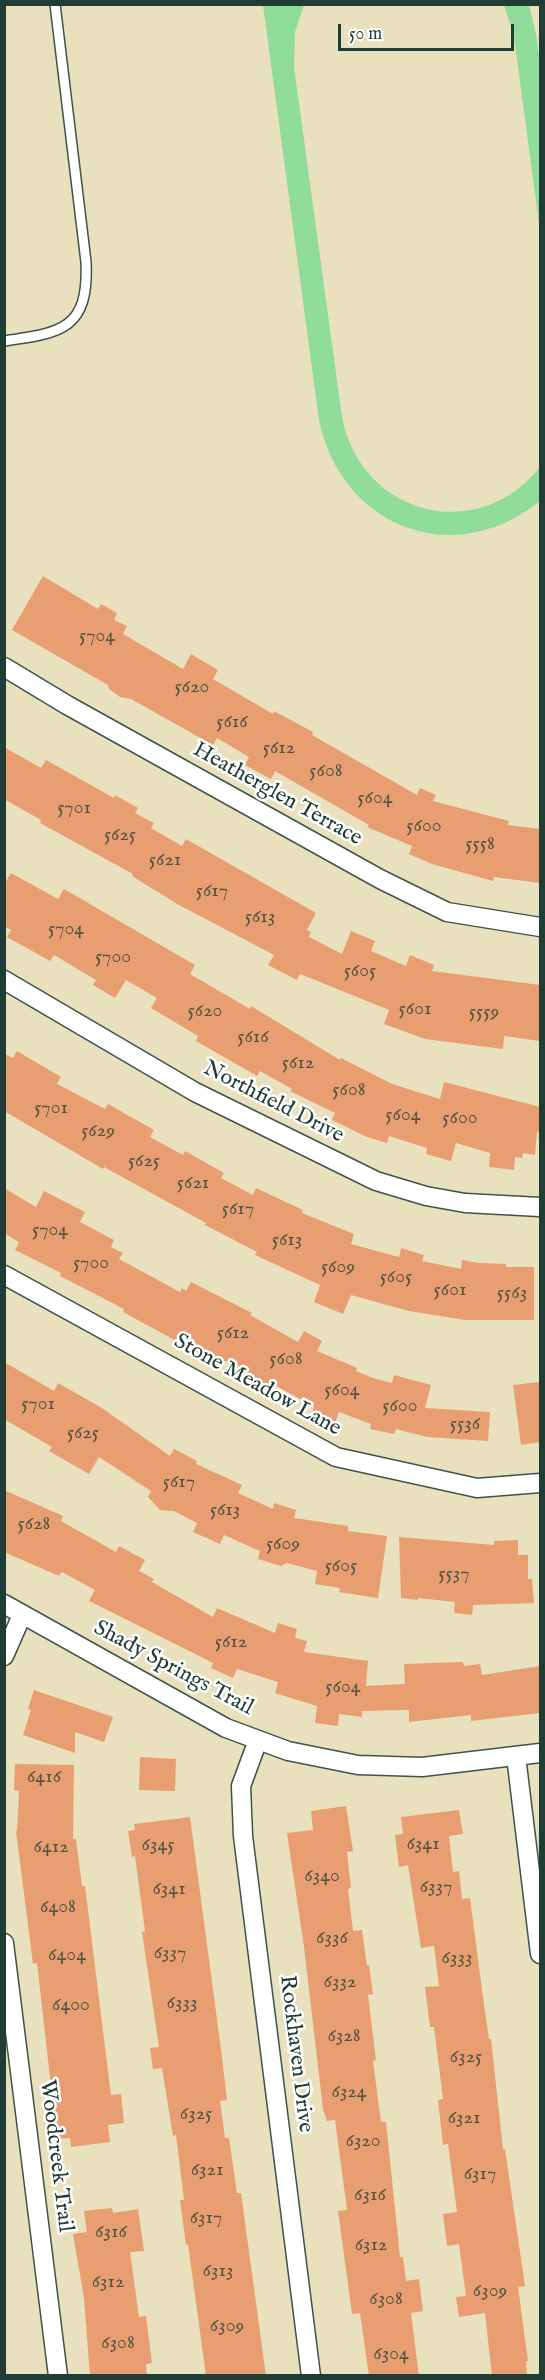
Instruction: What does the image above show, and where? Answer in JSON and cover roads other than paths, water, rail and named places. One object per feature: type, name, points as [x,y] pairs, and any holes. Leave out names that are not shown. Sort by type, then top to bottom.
[{"type":"street","name":"Heatherglen Terrace","points":[[4,667],[66,705],[380,879],[447,912],[540,927]]},
{"type":"street","name":"Northfield Drive","points":[[4,980],[195,1092],[376,1181],[426,1196],[465,1203],[540,1207]]},
{"type":"street","name":"Stone Meadow Lane","points":[[4,1275],[336,1457],[477,1488],[540,1483]]},
{"type":"street","name":"Shady Springs Trail","points":[[4,1604],[226,1728],[288,1751],[358,1765],[422,1767],[540,1753]]},
{"type":"street","points":[[4,1656],[22,1615]]},
{"type":"street","name":"Rockhaven Drive","points":[[258,1740],[241,1786],[243,1836],[311,2376]]},
{"type":"street","points":[[516,1756],[540,1954]]},
{"type":"street","name":"Woodcreek Trail","points":[[4,1943],[58,2376]]},
{"type":"lane","points":[[4,341],[47,334],[67,325],[79,312],[86,291],[86,262],[55,4]]}]
